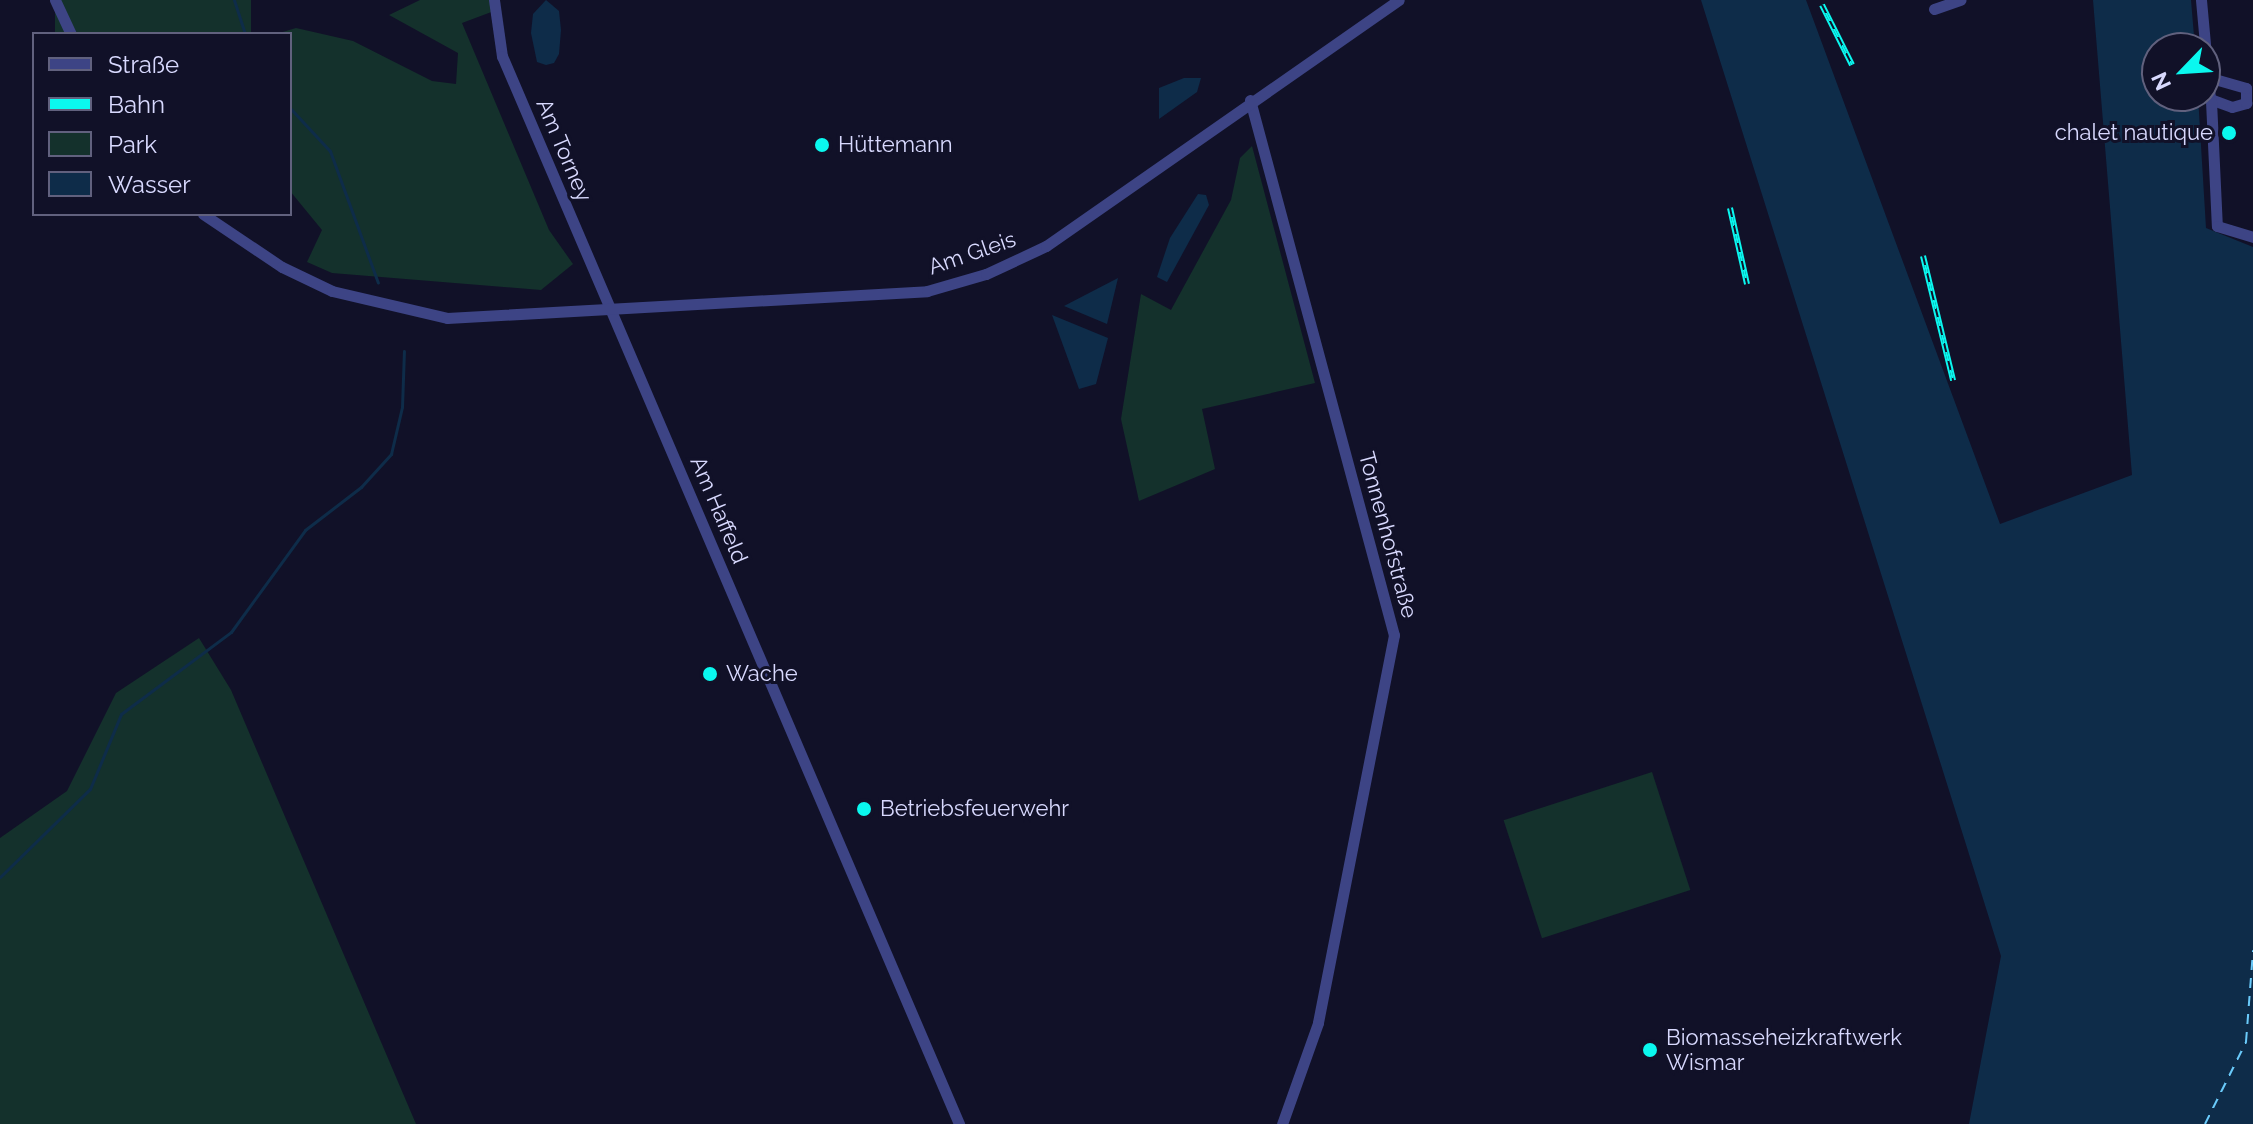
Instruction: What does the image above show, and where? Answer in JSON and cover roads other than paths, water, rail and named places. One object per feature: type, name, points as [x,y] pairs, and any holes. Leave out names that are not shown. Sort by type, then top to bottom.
[{"type":"street","points":[[55,0],[70,32]]},
{"type":"street","name":"Am Torney","points":[[494,0],[502,56],[611,312]]},
{"type":"street","name":"Am Gleis","points":[[611,312],[896,294],[958,284],[1046,246],[1250,100],[1399,0]]},
{"type":"street","points":[[1934,9],[1960,0]]},
{"type":"street","points":[[2201,0],[2204,32]]},
{"type":"street","points":[[2221,81],[2250,91],[2246,103],[2236,107],[2221,103]]},
{"type":"street","name":"Tonnenhofstraße","points":[[1250,100],[1394,635],[1318,1023],[1282,1124]]},
{"type":"street","points":[[2212,112],[2217,226],[2253,237]]},
{"type":"street","points":[[206,216],[282,267],[332,291],[377,305],[447,318],[611,312]]},
{"type":"street","name":"Am Haffeld","points":[[611,312],[959,1124]]},
{"type":"water","points":[[546,0],[559,11],[561,30],[559,54],[554,63],[546,65],[537,62],[531,33],[533,14]]},
{"type":"water","points":[[1701,0],[1806,0],[2000,524],[2132,475],[2093,0],[2191,0],[2194,32],[2141,32],[2141,112],[2199,112],[2206,228],[2253,247],[2253,1124],[1969,1124],[2001,956]]},
{"type":"water","points":[[1184,78],[1201,78],[1197,92],[1159,119],[1159,88]]},
{"type":"water","points":[[1198,194],[1206,195],[1209,205],[1167,282],[1157,277],[1170,238]]},
{"type":"water","points":[[1118,278],[1107,324],[1064,306]]},
{"type":"water","points":[[1052,315],[1108,338],[1096,384],[1079,389]]},
{"type":"waterway","points":[[234,0],[244,32]]},
{"type":"waterway","points":[[292,110],[330,151],[378,283]]},
{"type":"waterway","points":[[0,877],[90,789],[121,714],[231,632],[305,530],[361,487],[391,454],[402,407],[404,351]]},
{"type":"railway","points":[[1822,5],[1852,65]]},
{"type":"railway","points":[[1730,208],[1747,284]]},
{"type":"railway","points":[[1923,256],[1953,380]]},
{"type":"place","name":"chalet nautique","points":[[2229,133]]},
{"type":"place","name":"Hüttemann","points":[[822,145]]},
{"type":"place","name":"Wache","points":[[710,674]]},
{"type":"place","name":"Betriebsfeuerwehr","points":[[864,809]]},
{"type":"place","name":"Biomasseheizkraftwerk Wismar","points":[[1650,1050]]}]
